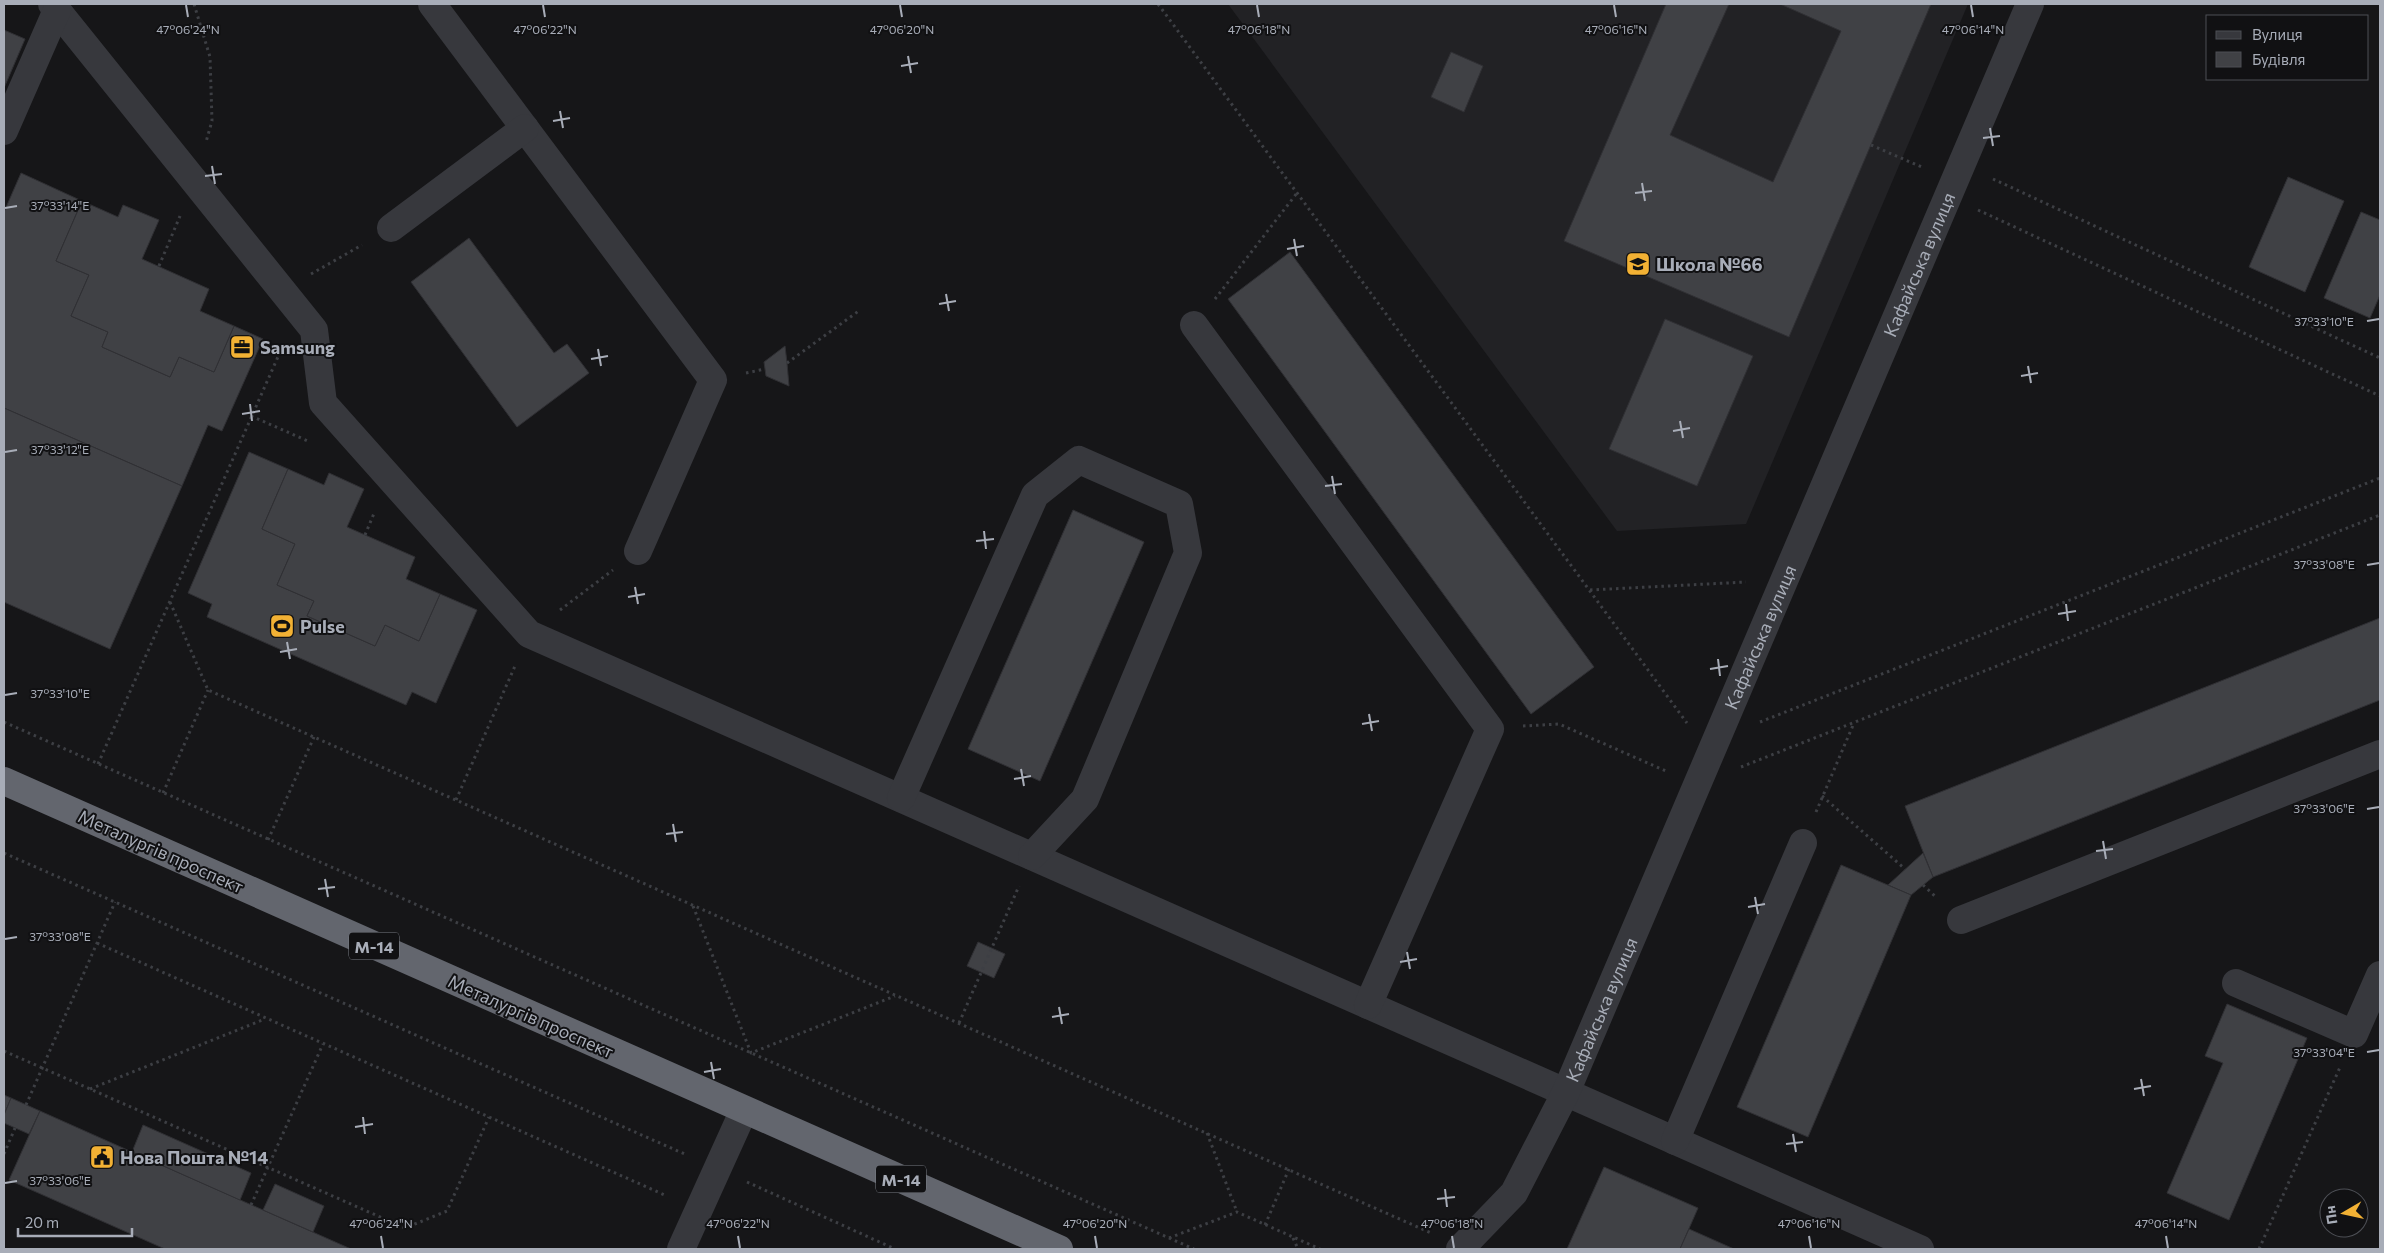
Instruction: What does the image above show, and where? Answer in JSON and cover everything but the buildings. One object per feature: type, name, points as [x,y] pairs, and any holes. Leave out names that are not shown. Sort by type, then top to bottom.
[{"type":"highway","name":"Металургів проспект","points":[[4,780],[1059,1249]]},
{"type":"street","points":[[432,4],[713,380],[638,551]]},
{"type":"street","name":"Кафайська вулиця","points":[[1460,1249],[1514,1193],[1566,1092],[2030,4]]},
{"type":"street","points":[[4,131],[54,7],[314,330],[323,403],[529,634],[1920,1249]]},
{"type":"street","points":[[390,228],[525,128]]},
{"type":"street","points":[[1194,325],[1490,729],[1368,1005]]},
{"type":"street","points":[[901,798],[1035,495],[1079,460],[1179,504],[1188,553],[1085,799],[1032,856]]},
{"type":"street","points":[[1962,920],[2380,754]]},
{"type":"street","points":[[1675,1141],[1803,843]]},
{"type":"street","points":[[2236,983],[2354,1034],[2380,975]]},
{"type":"street","points":[[681,1249],[744,1110]]},
{"type":"path","points":[[194,4],[210,56],[212,121],[195,183]]},
{"type":"path","points":[[1158,4],[1589,590],[1712,747],[2380,478]]},
{"type":"path","points":[[1871,145],[2380,358]]},
{"type":"path","points":[[1955,181],[2380,396]]},
{"type":"path","points":[[1235,272],[1297,193]]},
{"type":"path","points":[[282,291],[390,228]]},
{"type":"path","points":[[159,266],[167,247]]},
{"type":"path","points":[[787,364],[860,310]]},
{"type":"path","points":[[98,764],[284,342]]},
{"type":"path","points":[[365,535],[373,515]]},
{"type":"path","points":[[1531,726],[1559,724],[1697,785],[2380,515]]},
{"type":"path","points":[[456,800],[529,634],[638,551]]},
{"type":"path","points":[[1589,590],[1784,580]]},
{"type":"path","points":[[170,602],[208,690],[1423,1229]]},
{"type":"path","points":[[163,793],[208,690]]},
{"type":"path","points":[[4,722],[1194,1249]]},
{"type":"path","points":[[1803,843],[1854,723]]},
{"type":"path","points":[[268,840],[314,737]]},
{"type":"path","points":[[1822,796],[1905,869]]},
{"type":"path","points":[[4,853],[692,1157]]},
{"type":"path","points":[[959,1023],[1032,856]]},
{"type":"path","points":[[26,1105],[115,902]]},
{"type":"path","points":[[693,905],[750,1053]]},
{"type":"path","points":[[97,943],[673,1199]]},
{"type":"path","points":[[750,1053],[896,995]]},
{"type":"path","points":[[90,1089],[266,1018]]},
{"type":"path","points":[[2259,1249],[2354,1034]]},
{"type":"path","points":[[251,1205],[322,1044]]},
{"type":"path","points":[[4,1051],[405,1228],[447,1211],[489,1117]]},
{"type":"path","points":[[4,1154],[15,1128]]},
{"type":"path","points":[[1207,1133],[1237,1212],[1320,1249]]},
{"type":"path","points":[[717,1168],[895,1249]]},
{"type":"path","points":[[1265,1225],[1289,1170]]},
{"type":"path","points":[[1168,1238],[1237,1212]]},
{"type":"path","points":[[1293,1237],[1298,1249]]},
{"type":"shaded area","name":"Школа №66","points":[[1228,4],[1968,4],[1746,524],[1617,531]]},
{"type":"place","name":"Школа №66","points":[[1638,264]]},
{"type":"place","name":"Samsung","points":[[242,347]]},
{"type":"place","name":"Pulse","points":[[282,626]]},
{"type":"place","name":"Нова Пошта №14","points":[[102,1157]]}]
